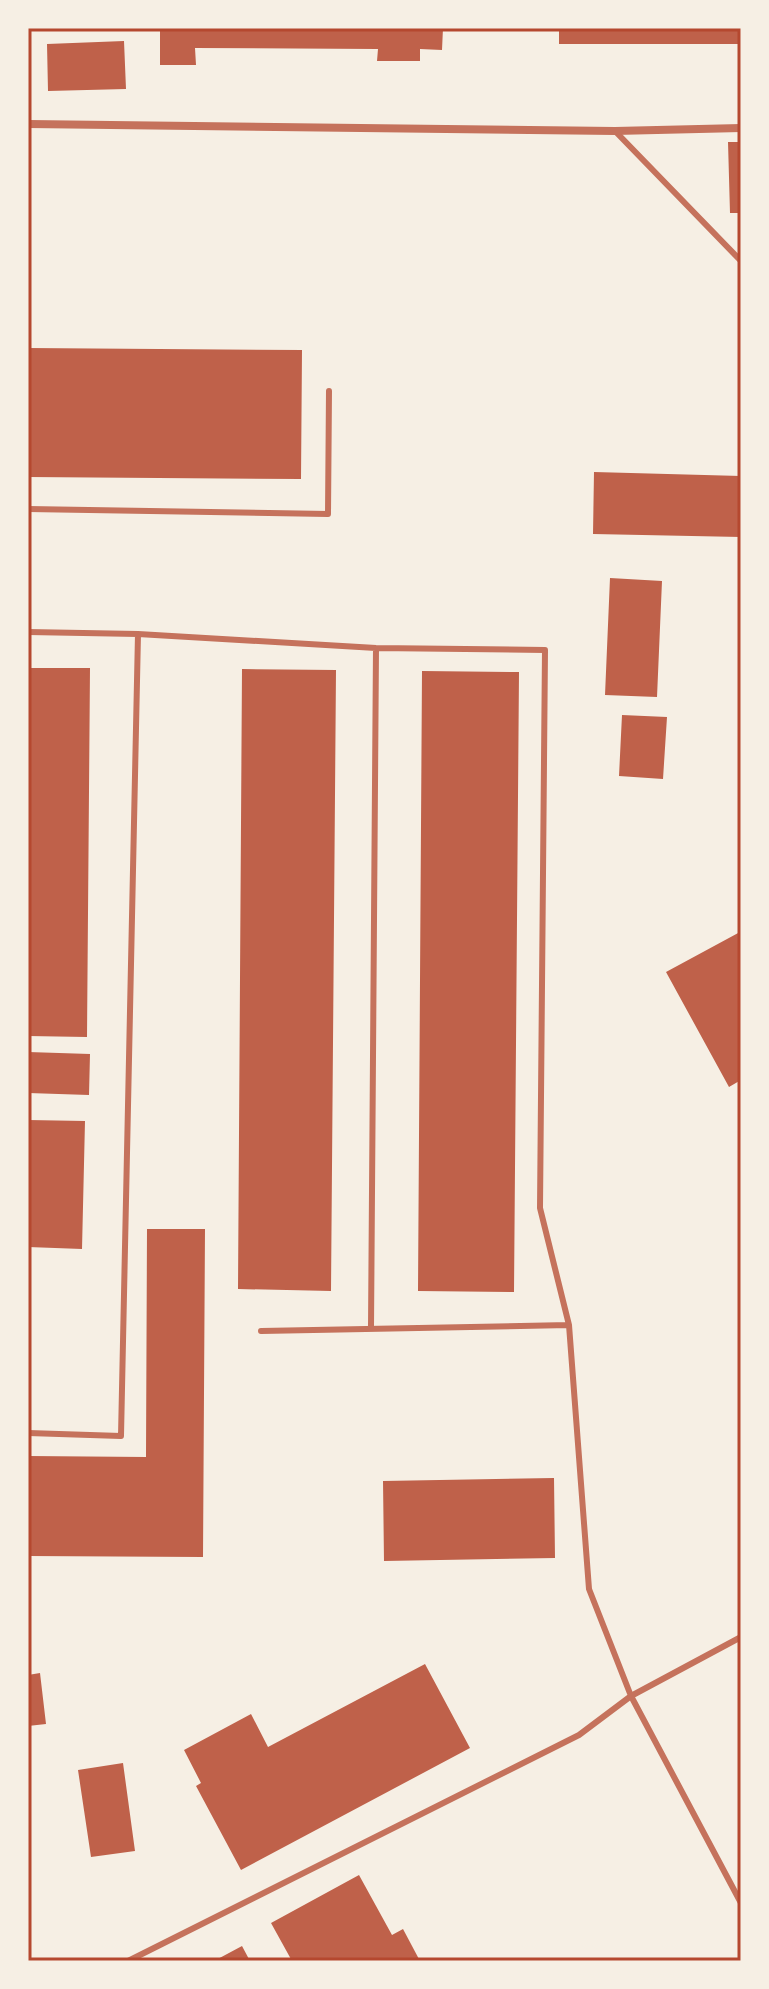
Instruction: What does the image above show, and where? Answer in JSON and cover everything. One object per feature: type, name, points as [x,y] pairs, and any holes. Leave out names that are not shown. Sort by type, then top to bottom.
[{"type":"street","points":[[28,124],[615,131],[741,128]]},
{"type":"lane","points":[[615,131],[741,261]]},
{"type":"lane","points":[[28,509],[328,514],[329,391]]},
{"type":"lane","points":[[28,632],[138,634],[376,648],[545,650],[540,1208],[569,1325],[589,1589],[631,1696],[741,1903]]},
{"type":"lane","points":[[28,1433],[121,1436],[138,634]]},
{"type":"lane","points":[[371,1328],[376,648]]},
{"type":"lane","points":[[261,1331],[569,1325]]},
{"type":"lane","points":[[128,1961],[579,1735],[631,1696],[741,1637]]},
{"type":"building","points":[[160,28],[443,28],[442,50],[420,49],[420,61],[377,61],[378,49],[195,48],[196,65],[160,65]]},
{"type":"building","points":[[559,28],[741,28],[741,44],[559,44]]},
{"type":"building","points":[[124,41],[126,89],[48,91],[47,44]]},
{"type":"building","points":[[728,142],[741,142],[741,213],[730,213]]},
{"type":"building","points":[[28,348],[302,350],[301,479],[28,477]]},
{"type":"building","points":[[594,472],[741,476],[741,537],[593,534]]},
{"type":"building","points":[[610,578],[662,581],[657,697],[605,695]]},
{"type":"building","points":[[28,668],[90,668],[87,1037],[28,1036]]},
{"type":"building","points":[[242,669],[336,670],[331,1291],[238,1289]]},
{"type":"building","points":[[422,671],[519,672],[514,1292],[418,1291]]},
{"type":"building","points":[[622,715],[667,717],[663,779],[619,776]]},
{"type":"building","points":[[740,932],[741,1080],[729,1087],[666,972]]},
{"type":"building","points":[[28,1052],[90,1054],[89,1095],[28,1093]]},
{"type":"building","points":[[28,1120],[85,1121],[82,1249],[28,1247]]},
{"type":"building","points":[[147,1229],[205,1229],[203,1557],[28,1556],[28,1456],[146,1457]]},
{"type":"building","points":[[554,1478],[555,1558],[384,1561],[383,1481]]},
{"type":"building","points":[[425,1664],[470,1748],[241,1870],[196,1786],[201,1783],[184,1750],[251,1714],[268,1747]]},
{"type":"building","points":[[40,1673],[46,1724],[28,1726],[28,1675]]},
{"type":"building","points":[[123,1763],[135,1851],[91,1857],[78,1770]]},
{"type":"building","points":[[359,1875],[392,1935],[403,1929],[420,1961],[292,1961],[271,1923]]},
{"type":"building","points":[[242,1946],[250,1961],[214,1961]]}]
